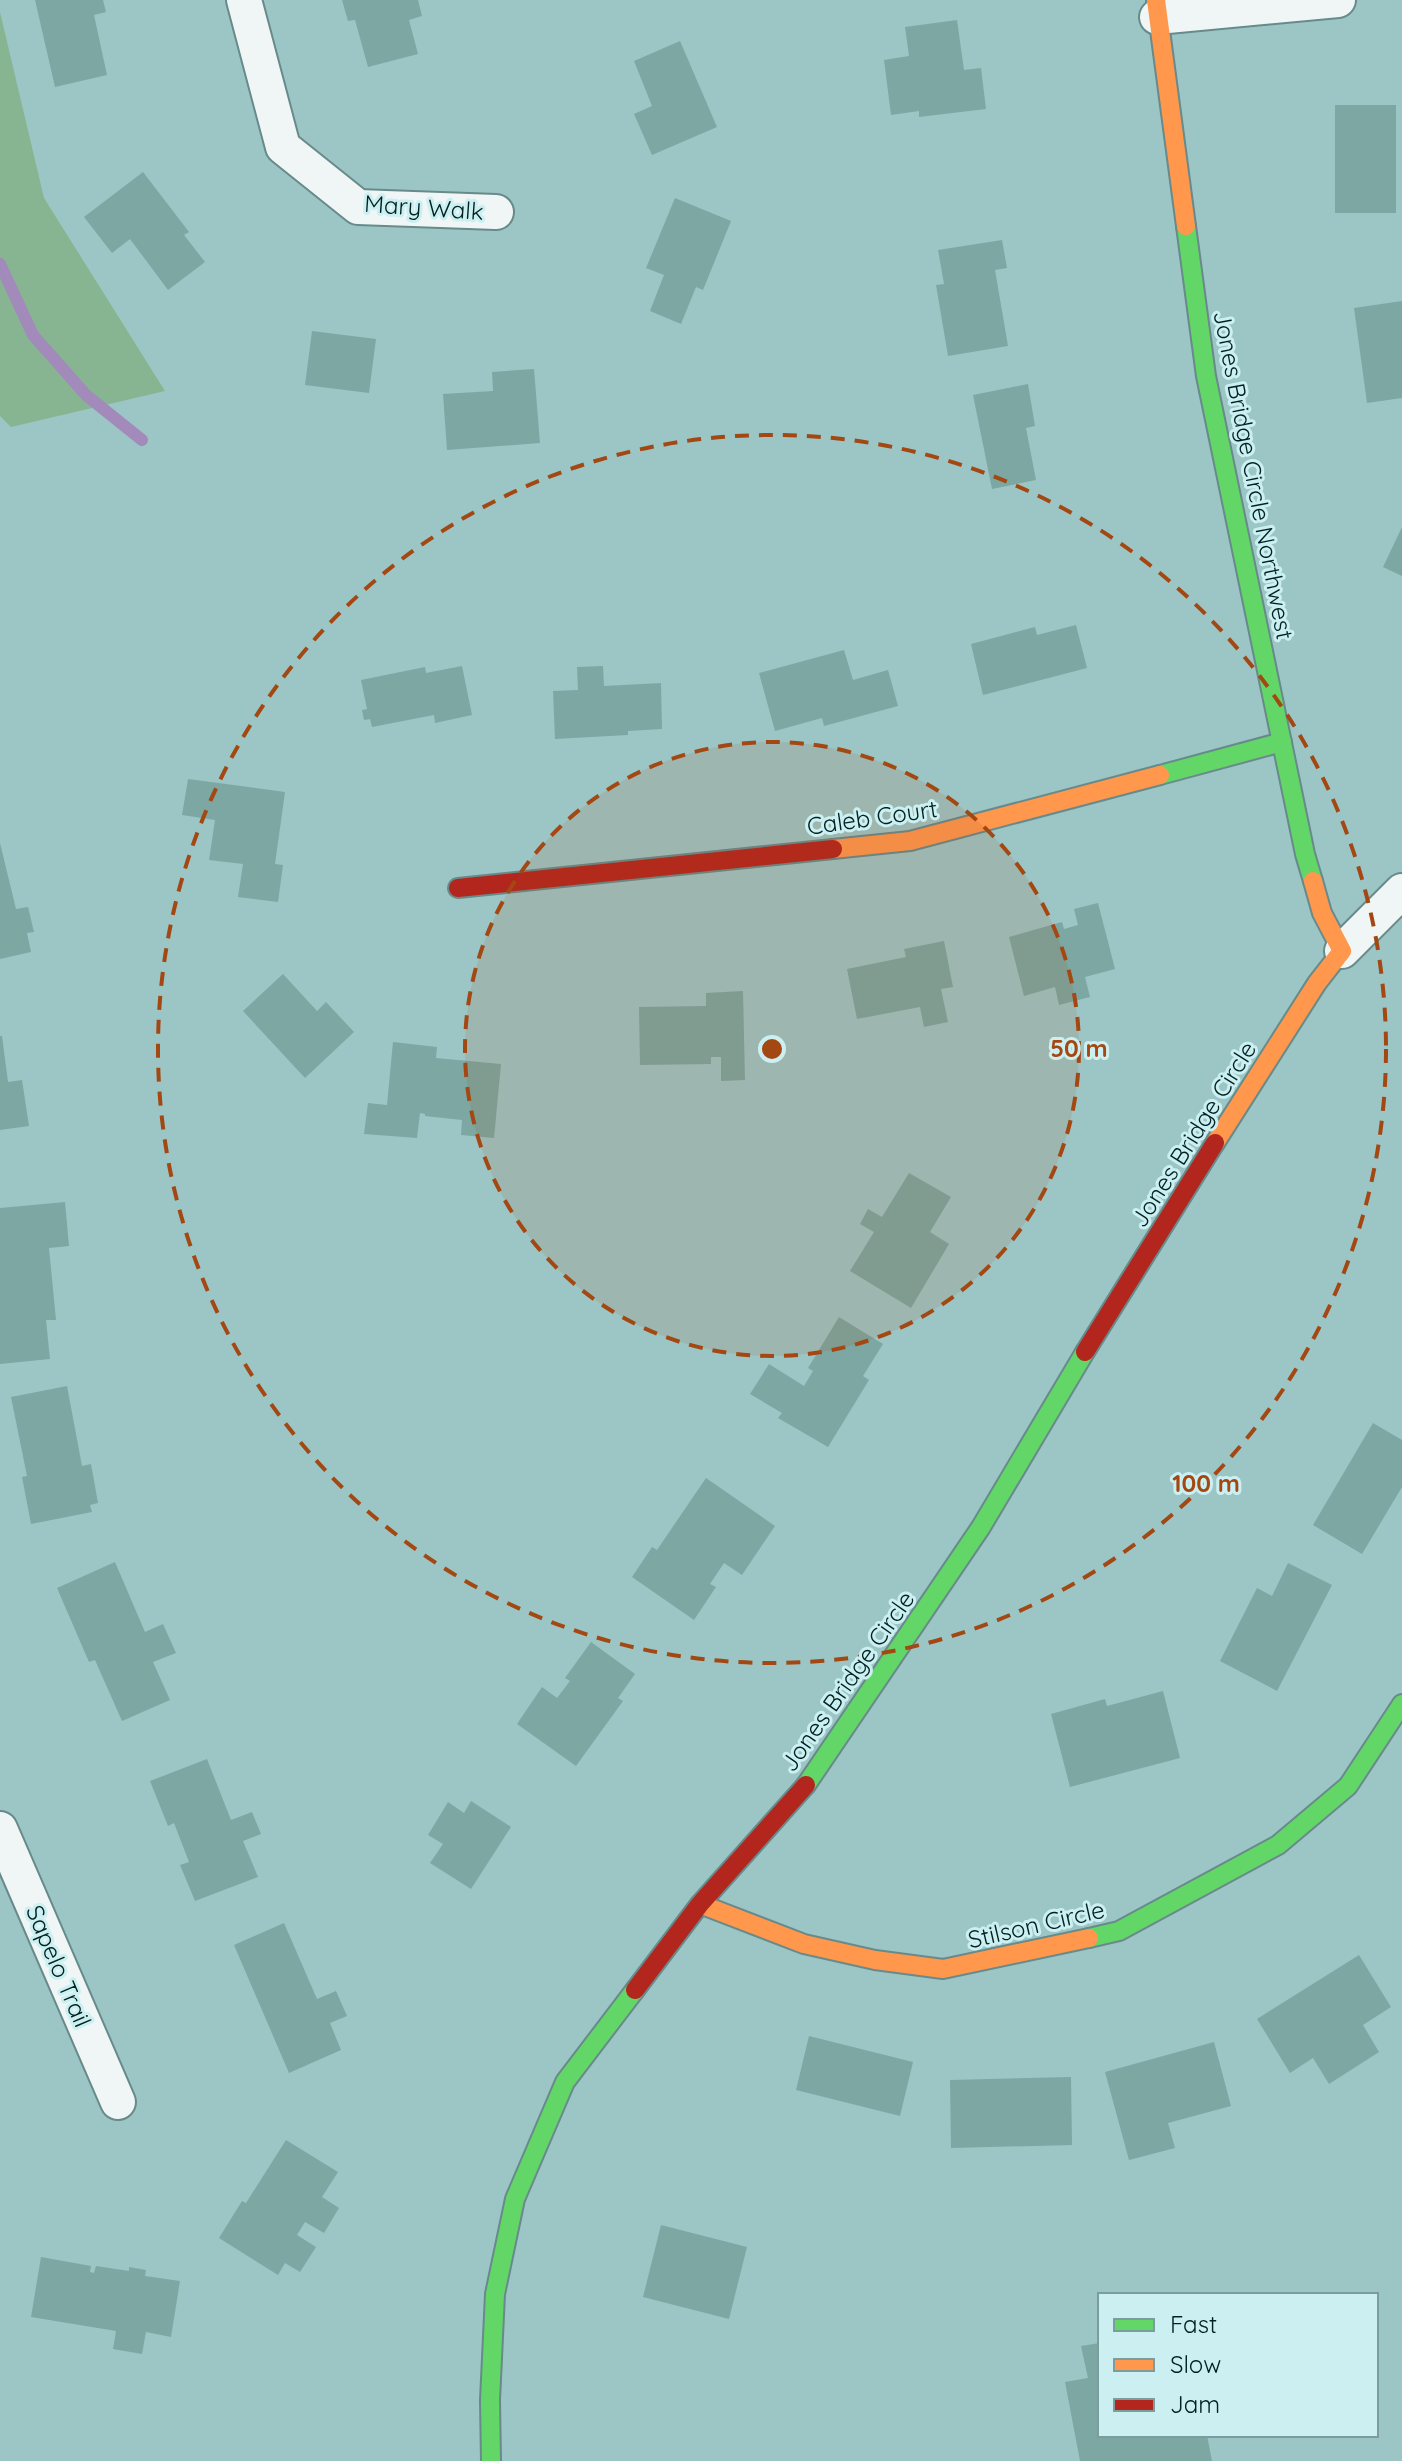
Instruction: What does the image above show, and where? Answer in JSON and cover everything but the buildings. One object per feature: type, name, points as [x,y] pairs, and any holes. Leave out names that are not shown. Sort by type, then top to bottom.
[{"type":"street","name":"Mary Walk","points":[[244,0],[283,147],[358,207],[496,212]]},
{"type":"street","points":[[1156,9],[1338,0]]},
{"type":"street","name":"Jones Bridge Circle Northwest","points":[[1156,9],[1206,376],[1305,854],[1322,913],[1342,951]]},
{"type":"street","name":"Caleb Court","points":[[458,888],[910,841],[1282,742]]},
{"type":"street","points":[[1342,951],[1402,891]]},
{"type":"street","name":"Jones Bridge Circle","points":[[491,2461],[490,2400],[495,2294],[515,2199],[565,2082],[700,1904],[807,1783],[963,1553],[1191,1181],[1317,983],[1342,951]]},
{"type":"street","name":"Stilson Circle","points":[[700,1904],[804,1944],[875,1960],[943,1969],[1119,1931],[1278,1845],[1348,1786],[1402,1704]]},
{"type":"street","name":"Sapelo Trail","points":[[0,1829],[118,2102]]},
{"type":"green space","points":[[0,12],[44,198],[165,391],[11,427],[0,416]]},
{"type":"waterway","points":[[0,264],[33,335],[86,395],[142,440]]},
{"type":"traffic: fast","points":[[1186,226],[1206,376],[1313,881]]},
{"type":"traffic: fast","points":[[1160,775],[1282,742]]},
{"type":"traffic: fast","points":[[806,1785],[981,1527],[1085,1352]]},
{"type":"traffic: fast","points":[[1089,1938],[1119,1931],[1278,1845],[1348,1786],[1402,1704]]},
{"type":"traffic: fast","points":[[491,2461],[490,2400],[495,2294],[515,2199],[565,2082],[635,1990]]},
{"type":"traffic: slow","points":[[1156,0],[1186,226]]},
{"type":"traffic: slow","points":[[833,849],[910,841],[1160,775]]},
{"type":"traffic: slow","points":[[1215,1143],[1317,983],[1342,951],[1322,913],[1313,881]]},
{"type":"traffic: slow","points":[[700,1904],[804,1944],[875,1960],[943,1969],[1089,1938]]},
{"type":"traffic: jam","points":[[458,888],[833,849]]},
{"type":"traffic: jam","points":[[1085,1352],[1215,1143]]},
{"type":"traffic: jam","points":[[635,1990],[700,1904],[806,1785]]}]
